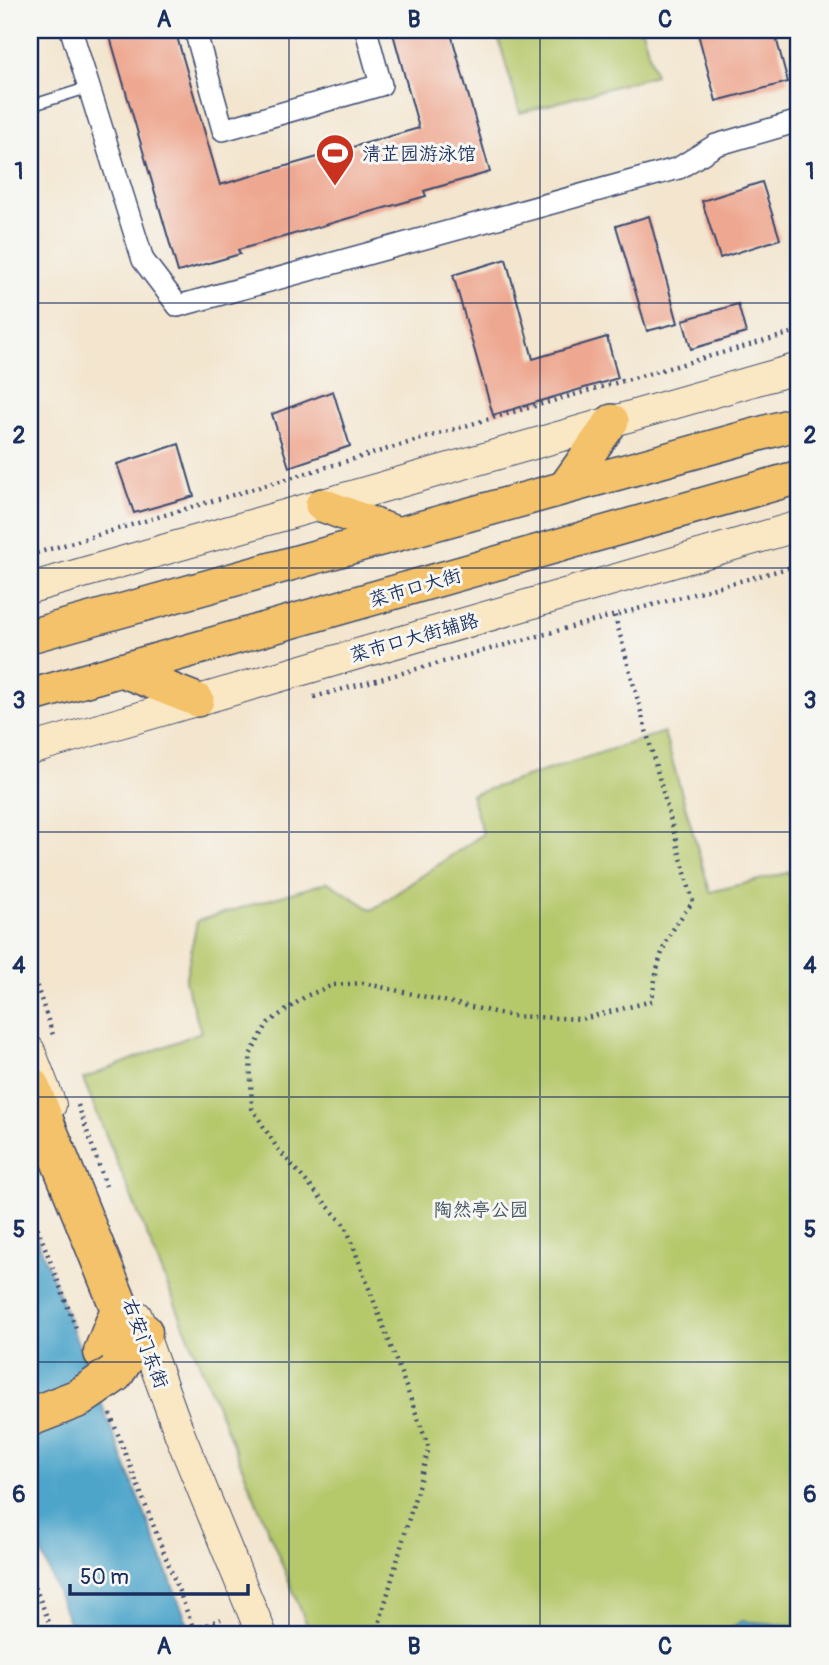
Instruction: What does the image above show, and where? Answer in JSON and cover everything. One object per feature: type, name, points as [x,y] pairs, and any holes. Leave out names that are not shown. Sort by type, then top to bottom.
[{"type":"highway","points":[[30,1086],[120,1309],[100,1367],[79,1398],[30,1417]]},
{"type":"highway","points":[[30,1397],[100,1367],[143,1332]]},
{"type":"main road","points":[[565,487],[612,421]]},
{"type":"main road","points":[[30,636],[799,422]]},
{"type":"main road","name":"菜市口大街","points":[[30,696],[799,477]]},
{"type":"main road","points":[[322,505],[398,534]]},
{"type":"main road","points":[[121,670],[197,700]]},
{"type":"street","points":[[71,30],[143,260],[178,306],[679,168],[716,145],[799,121]]},
{"type":"street","points":[[195,30],[223,130],[381,85],[366,30]]},
{"type":"street","points":[[30,588],[799,368]]},
{"type":"street","name":"菜市口大街辅路","points":[[30,749],[799,526]]},
{"type":"street","name":"右安门东街","points":[[30,1051],[143,1332],[180,1435],[262,1635]]},
{"type":"lane","points":[[30,106],[87,88]]},
{"type":"path","points":[[30,555],[482,421],[799,331]]},
{"type":"path","points":[[308,699],[614,613],[799,565]]},
{"type":"path","points":[[376,1635],[429,1448],[346,1227],[277,1148],[252,1108],[250,1055],[268,1023],[306,996],[333,985],[363,983],[512,1016],[582,1019],[652,1001],[657,961],[672,927],[693,902],[614,613]]},
{"type":"path","points":[[30,1208],[100,1367],[196,1635]]},
{"type":"path","points":[[30,1574],[54,1635]]},
{"type":"path","points":[[30,1596],[37,1593]]},
{"type":"path","points":[[30,1619],[36,1635]]},
{"type":"path","points":[[181,1635],[221,1619]]},
{"type":"green space","points":[[496,30],[642,30],[655,75],[520,113]]},
{"type":"green space","name":"陶然亭公园","points":[[664,732],[710,892],[799,870],[799,1635],[311,1635],[83,1079],[201,1032],[185,982],[197,921],[328,882],[372,910],[483,834],[471,795]]},
{"type":"water","points":[[30,1221],[192,1635],[74,1635],[30,1523]]},
{"type":"water","points":[[741,1621],[799,1626],[799,1635],[723,1635]]},
{"type":"building","points":[[108,30],[175,30],[220,185],[419,128],[392,30],[450,30],[490,172],[424,191],[426,196],[238,250],[240,254],[178,272]]},
{"type":"building","points":[[697,30],[774,30],[788,82],[716,101]]},
{"type":"building","points":[[762,182],[780,239],[720,258],[702,201]]},
{"type":"building","points":[[649,216],[678,323],[647,331],[616,226]]},
{"type":"building","points":[[506,259],[533,359],[607,337],[618,378],[493,415],[453,275]]},
{"type":"building","points":[[738,304],[746,333],[691,349],[683,320]]},
{"type":"building","points":[[333,391],[350,446],[289,467],[272,414]]},
{"type":"building","points":[[179,444],[194,496],[134,513],[117,464]]},
{"type":"place","name":"清芷园游泳馆","points":[[335,187]]}]
